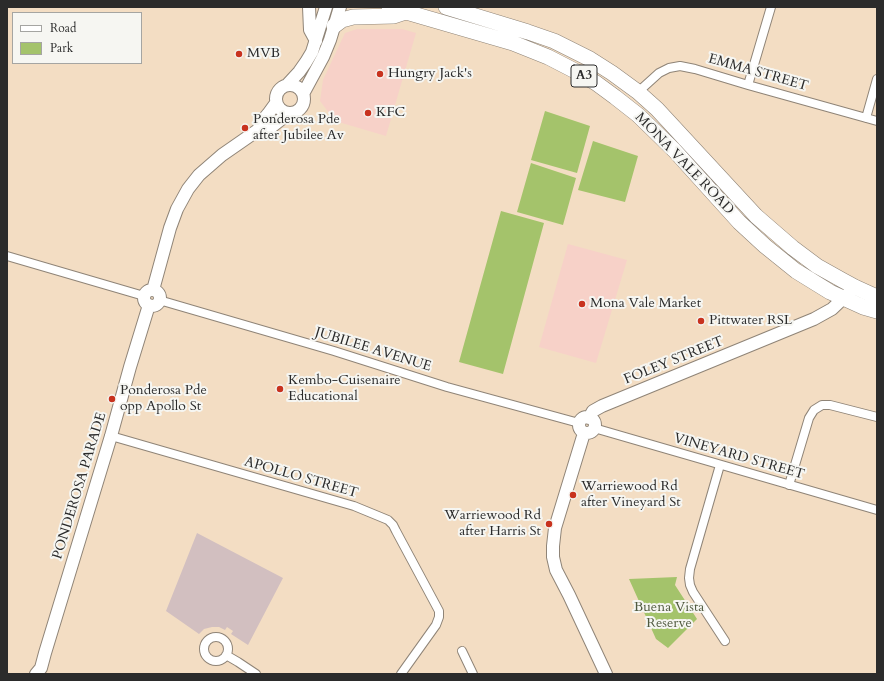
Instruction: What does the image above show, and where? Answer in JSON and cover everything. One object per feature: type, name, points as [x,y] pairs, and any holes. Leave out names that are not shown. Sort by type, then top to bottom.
[{"type":"highway","name":"MONA VALE ROAD","points":[[389,7],[513,43],[548,57],[579,73],[615,97],[638,115],[674,150],[739,222],[796,272],[826,290],[864,307],[877,311]]},
{"type":"highway","name":"MONA VALE ROAD","points":[[446,7],[554,41],[590,59],[612,73],[638,92],[657,109],[756,216],[793,248],[817,266],[855,287],[877,297]]},
{"type":"highway","points":[[334,26],[342,20],[353,17],[394,16],[406,12]]},
{"type":"highway","points":[[579,73],[599,78],[627,93],[638,92],[637,100],[643,110],[647,124]]},
{"type":"street","points":[[309,7],[310,30],[316,41]]},
{"type":"street","points":[[287,85],[297,87],[303,94],[304,99],[301,108],[293,113],[281,110],[276,103],[276,98],[279,90],[287,85],[306,62],[316,41],[326,7]]},
{"type":"street","points":[[303,94],[323,57],[340,7]]},
{"type":"street","points":[[748,85],[771,7]]},
{"type":"street","name":"EMMA STREET","points":[[638,92],[659,73],[669,68],[680,66],[695,68],[748,85],[877,121]]},
{"type":"street","points":[[866,118],[877,79]]},
{"type":"street","name":"PONDEROSA PARADE","points":[[258,130],[262,121],[276,103]]},
{"type":"street","name":"PONDEROSA PARADE","points":[[36,674],[41,668],[111,436],[170,228],[177,209],[188,189],[207,167],[258,130],[270,128],[289,113]]},
{"type":"street","name":"JUBILEE AVENUE","points":[[7,256],[334,351],[447,387],[586,425]]},
{"type":"street","name":"FOLEY STREET","points":[[586,425],[593,411],[602,406],[814,319],[832,309],[855,287]]},
{"type":"street","points":[[789,485],[809,418],[814,410],[822,406],[830,405],[877,417]]},
{"type":"street","points":[[586,425],[555,528],[553,557],[556,570],[606,674]]},
{"type":"street","name":"VINEYARD STREET","points":[[586,425],[877,510]]},
{"type":"street","name":"APOLLO STREET","points":[[111,436],[354,506],[388,520],[396,531],[439,611],[439,618],[436,625],[401,674]]},
{"type":"street","points":[[720,464],[689,574],[690,585],[693,592],[725,641]]},
{"type":"street","points":[[462,651],[473,674]]},
{"type":"street","points":[[226,655],[256,674]]},
{"type":"shaded area","points":[[357,29],[402,29],[416,33],[386,136],[335,121],[320,101],[323,80],[345,33]]},
{"type":"shaded area","name":"Mona Vale Market","points":[[568,244],[627,260],[596,363],[539,347]]},
{"type":"shaded area","points":[[197,533],[283,578],[248,645],[231,634],[233,631],[227,627],[225,630],[219,627],[204,629],[199,634],[166,611]]},
{"type":"green space","points":[[545,111],[590,126],[577,173],[531,160]]},
{"type":"green space","points":[[593,141],[638,156],[625,202],[578,190]]},
{"type":"green space","points":[[531,163],[576,178],[563,225],[517,212]]},
{"type":"green space","points":[[501,211],[544,223],[503,374],[459,362]]},
{"type":"green space","name":"Buena Vista Reserve","points":[[677,577],[675,585],[697,619],[668,648],[656,639],[629,579]]},
{"type":"place","name":"MVB","points":[[239,54]]},
{"type":"place","name":"Hungry Jack's","points":[[380,74]]},
{"type":"place","name":"KFC","points":[[368,113]]},
{"type":"place","name":"Ponderosa Pde after Jubilee Av","points":[[245,128]]},
{"type":"place","name":"Mona Vale Market","points":[[582,304]]},
{"type":"place","name":"Pittwater RSL","points":[[701,321]]},
{"type":"place","name":"Kembo-Cuisenaire Educational","points":[[280,389]]},
{"type":"place","name":"Ponderosa Pde opp Apollo St","points":[[112,399]]},
{"type":"place","name":"Warriewood Rd after Vineyard St","points":[[573,495]]},
{"type":"place","name":"Warriewood Rd after Harris St","points":[[549,524]]}]
